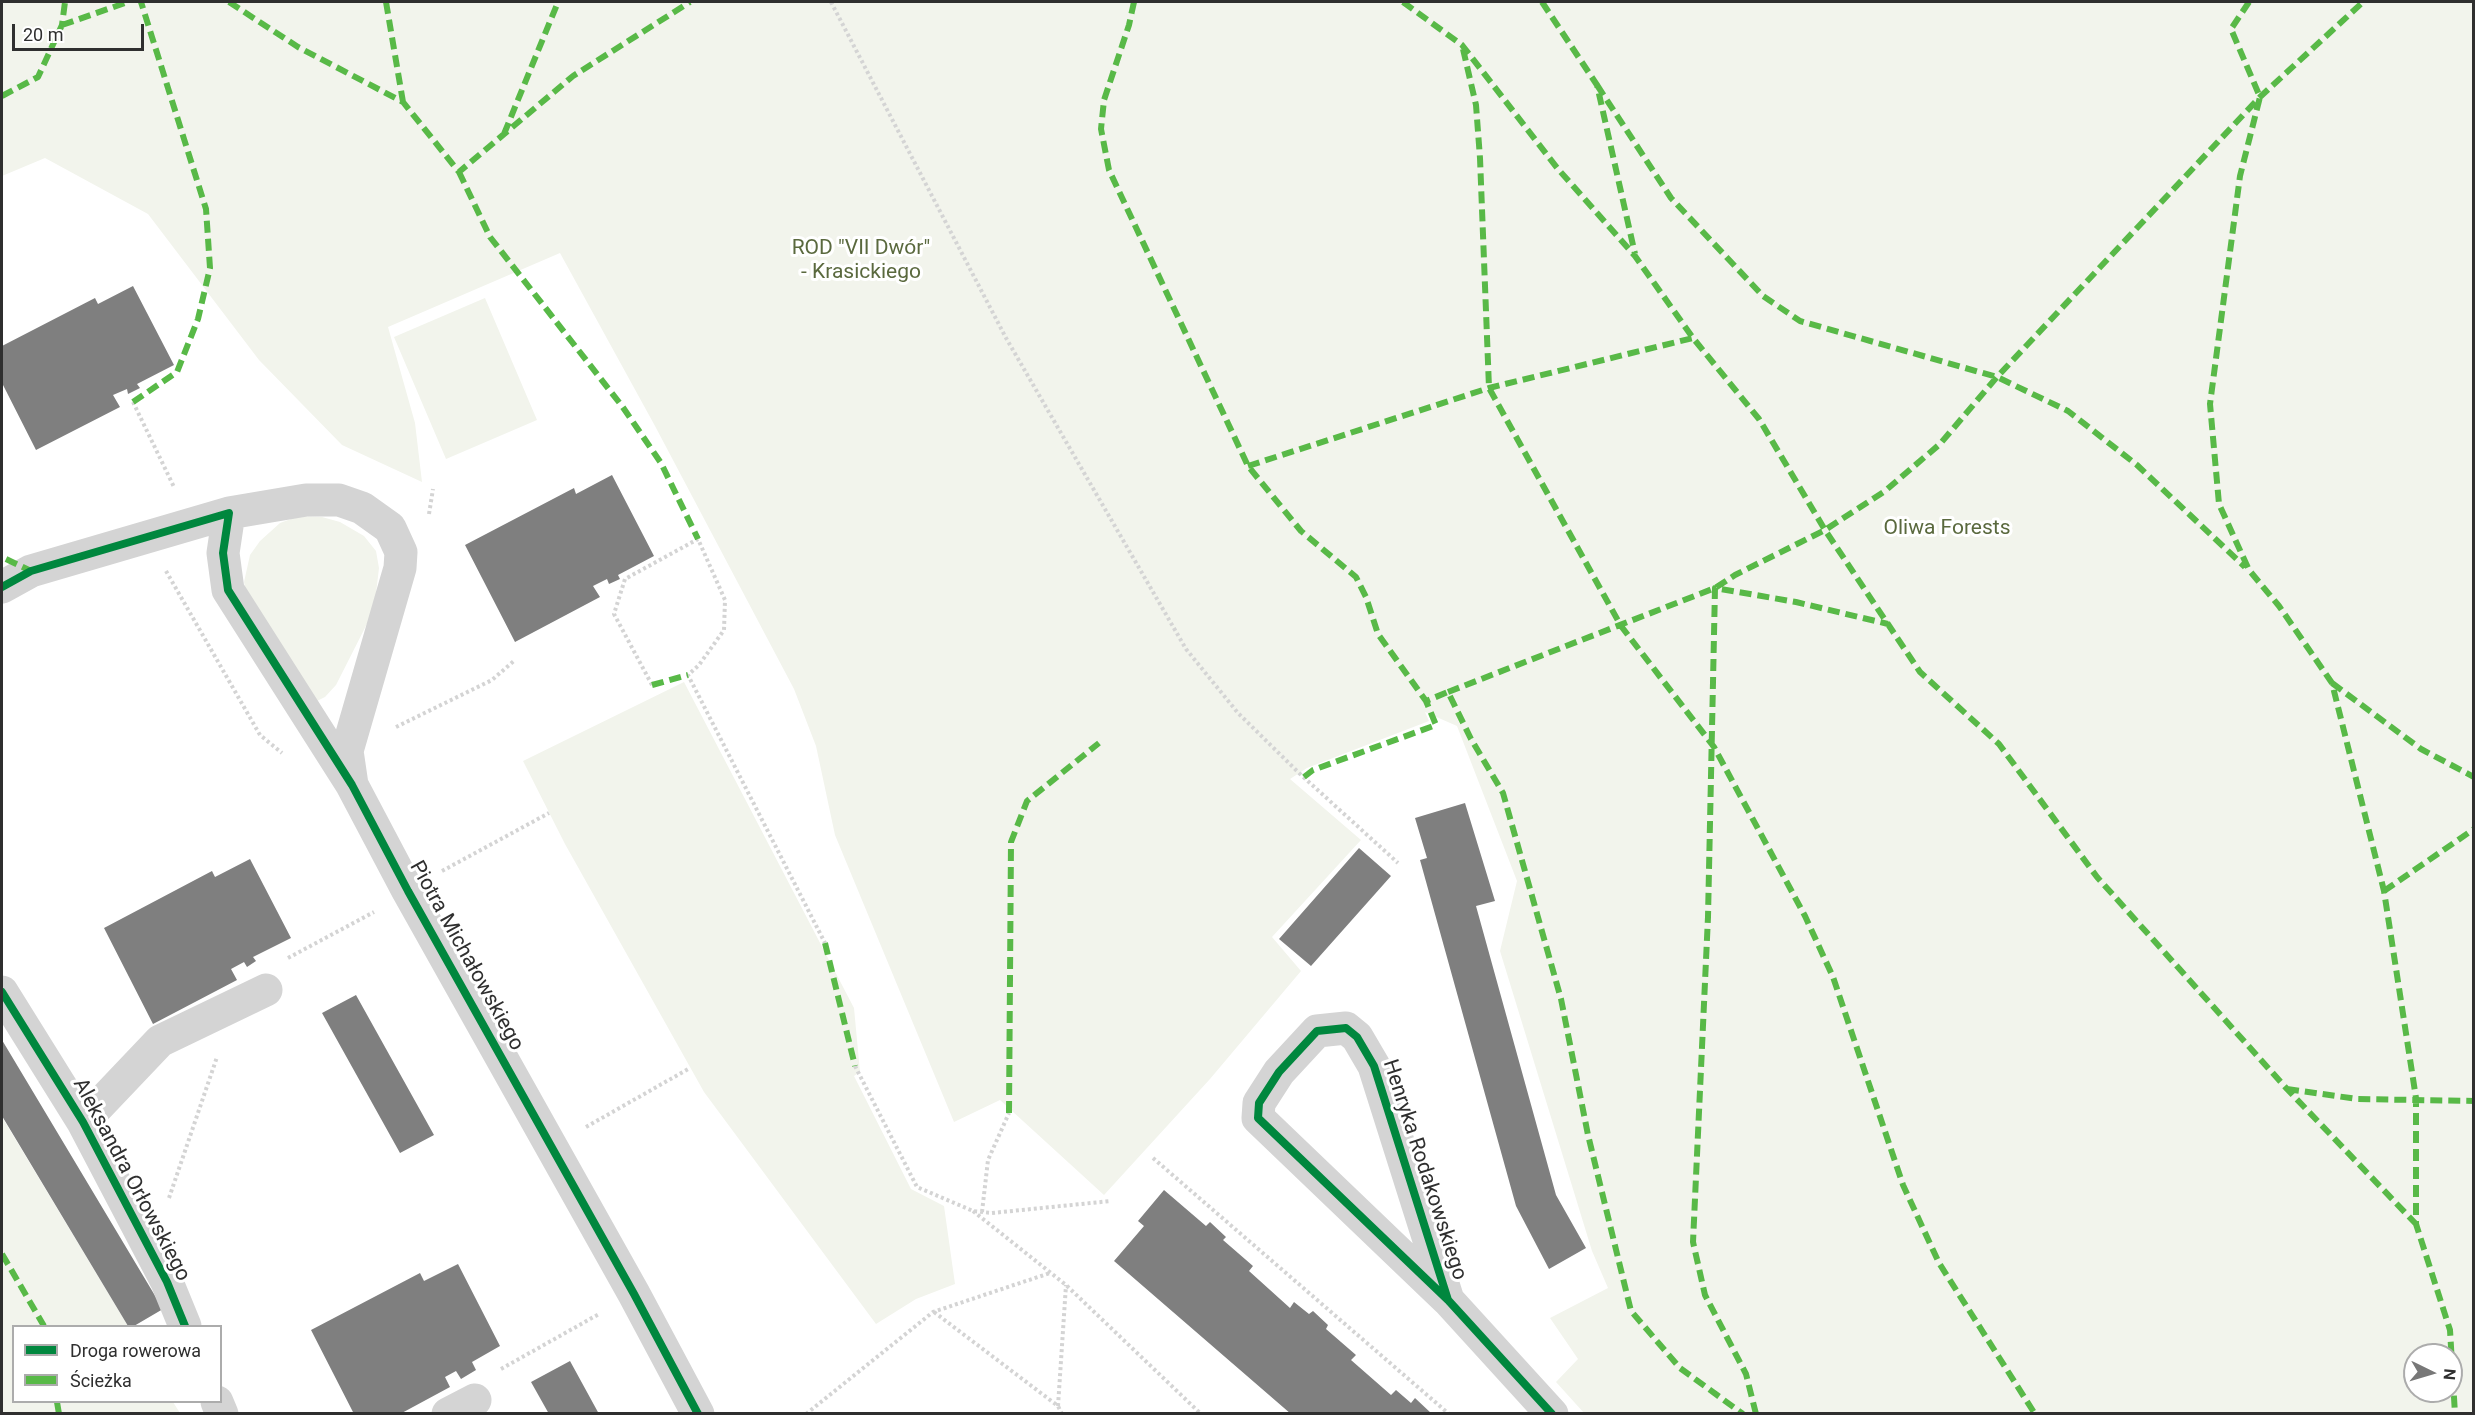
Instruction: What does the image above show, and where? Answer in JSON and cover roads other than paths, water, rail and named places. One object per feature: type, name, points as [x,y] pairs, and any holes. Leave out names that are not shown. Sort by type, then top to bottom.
[{"type":"street","points":[[2,586],[31,572],[192,522],[229,513],[306,500],[339,500],[362,508],[390,528],[401,552],[400,568],[347,751],[352,785]]},
{"type":"street","name":"Piotra Michałowskiego","points":[[229,513],[223,553],[228,590],[352,785],[408,891],[634,1294],[698,1413]]},
{"type":"street","points":[[83,1122],[160,1041],[266,990]]},
{"type":"street","name":"Aleksandra Orłowskiego","points":[[2,992],[83,1122],[167,1282],[185,1325]]},
{"type":"street","name":"Henryka Rodakowskiego","points":[[1448,1300],[1374,1066],[1357,1037],[1346,1028],[1317,1031],[1278,1072],[1259,1103],[1257,1119],[1448,1300],[1552,1413]]},
{"type":"park label","name":"ROD \"VII Dwór\" - Krasickiego","points":[[861,261]]},
{"type":"park label","name":"Oliwa Forests","points":[[1947,529]]}]
